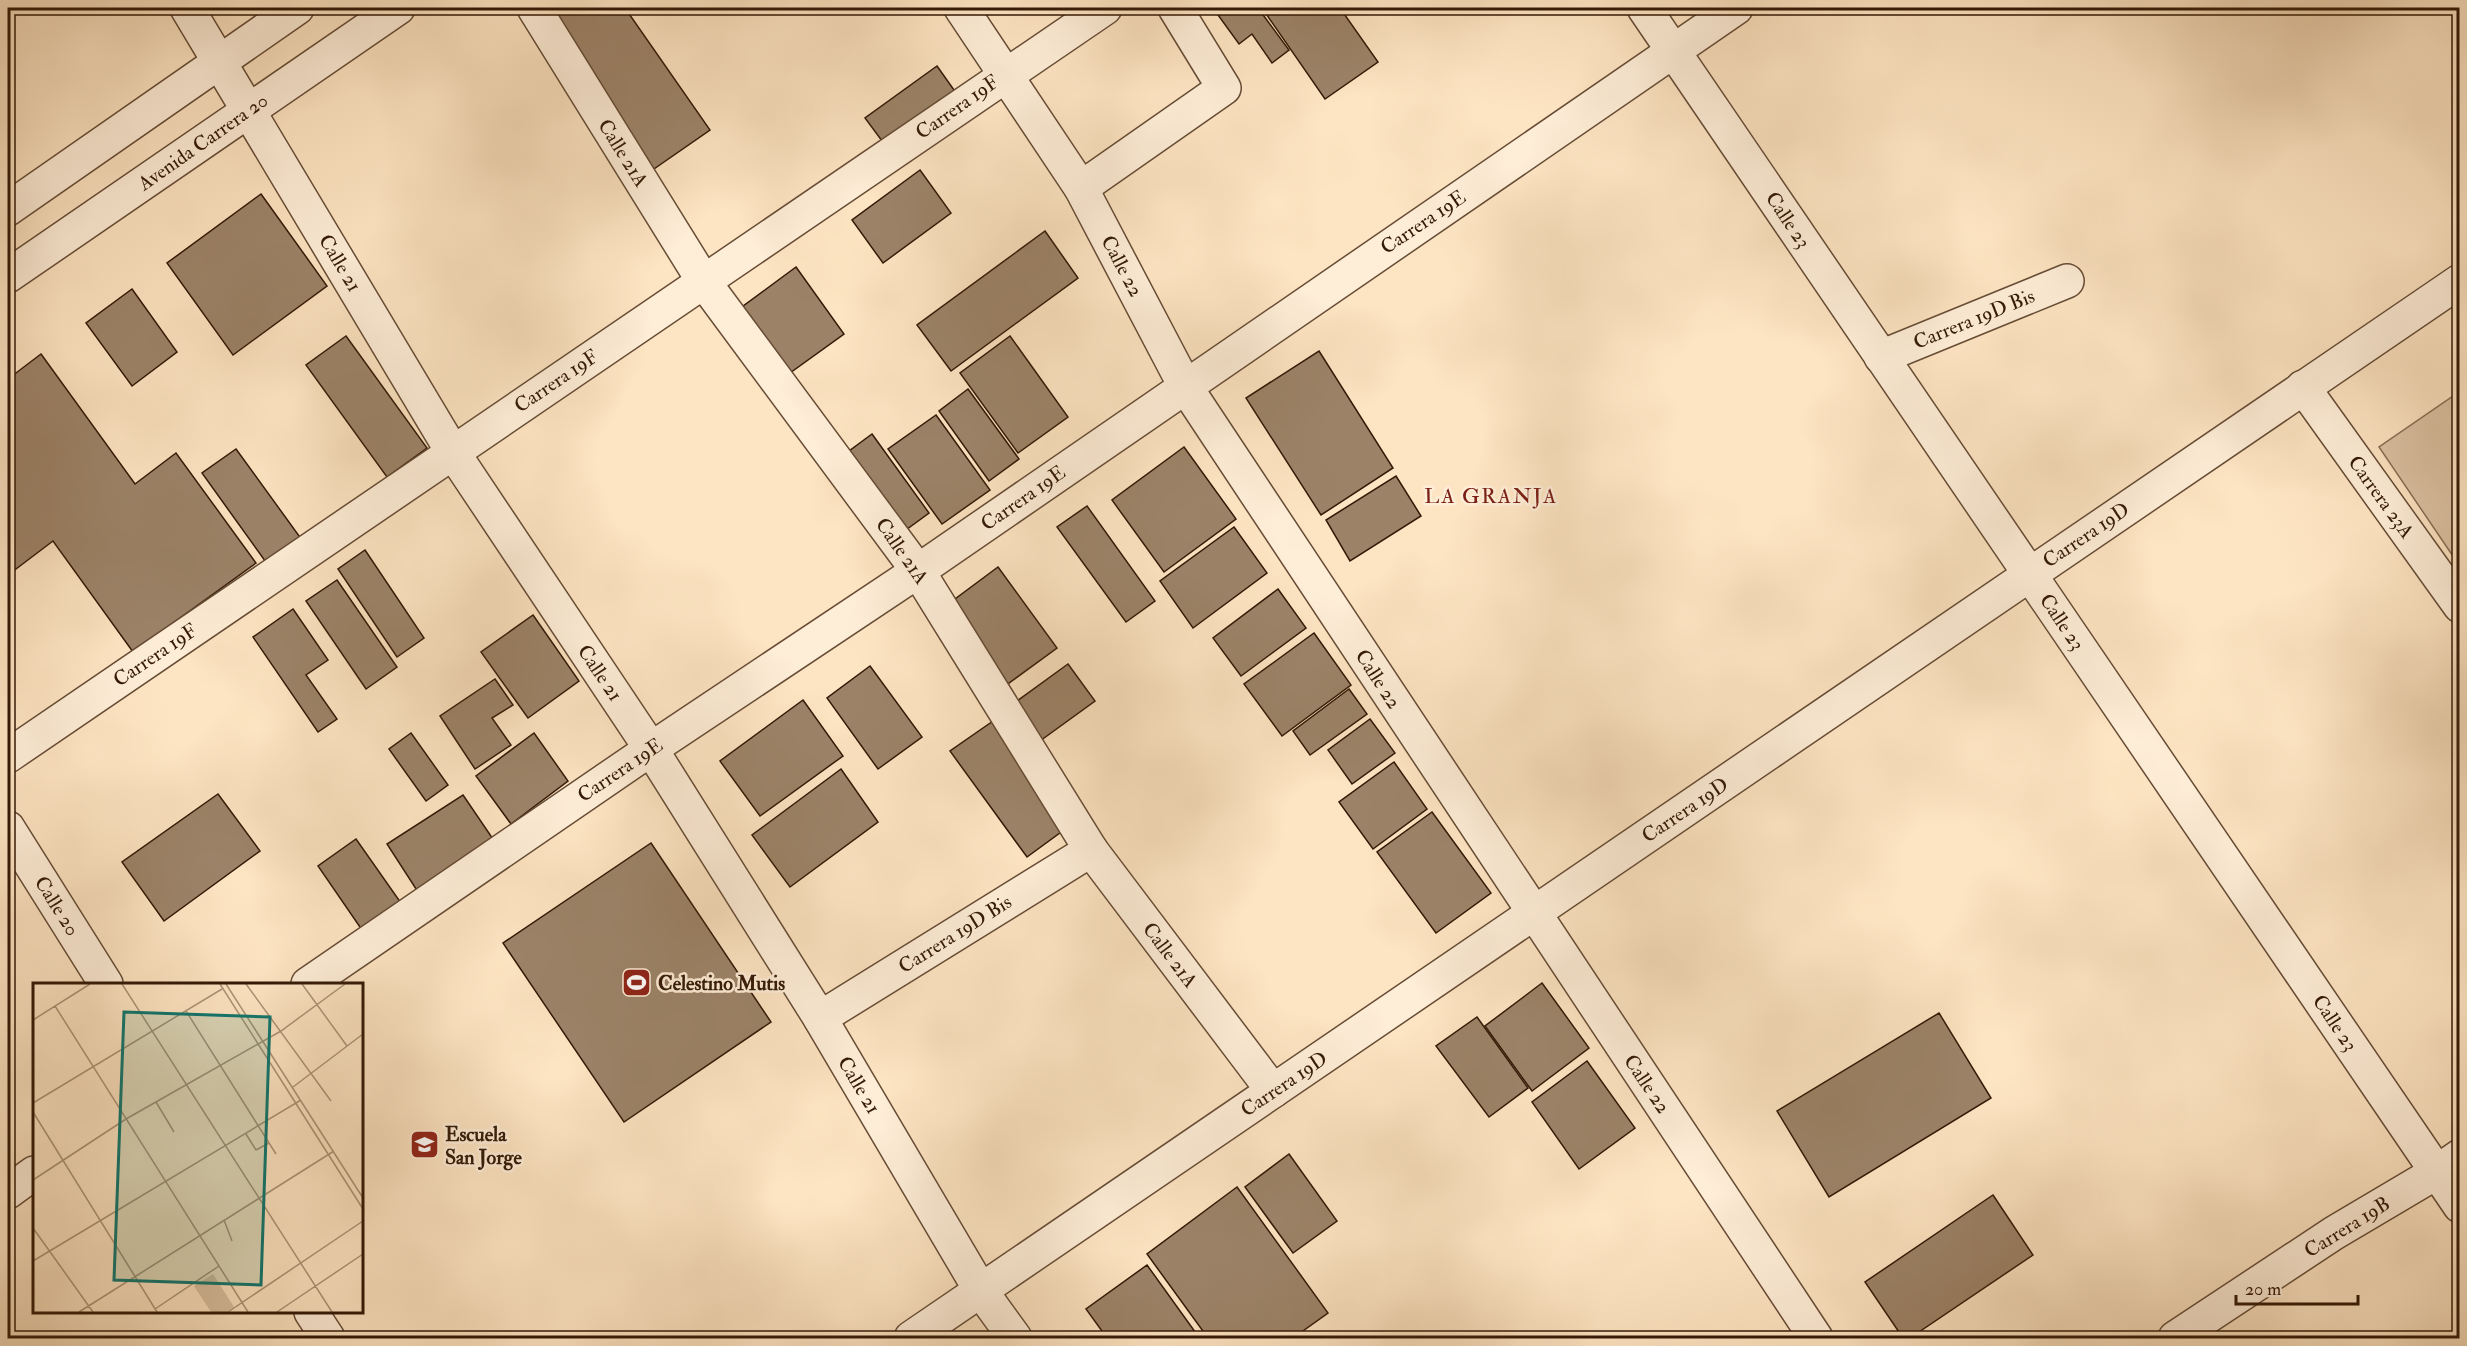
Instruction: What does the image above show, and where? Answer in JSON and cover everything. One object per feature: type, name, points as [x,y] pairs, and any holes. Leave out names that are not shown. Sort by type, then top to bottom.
[{"type":"street","name":"Calle 21","points":[[187,8],[452,451],[651,749],[820,1018],[981,1291],[1015,1338]]},
{"type":"street","points":[[8,209],[297,8]]},
{"type":"street","name":"Avenida Carrera 20","points":[[8,276],[398,8]]},
{"type":"street","name":"Calle 21A","points":[[534,8],[704,282],[918,571],[1090,850],[1273,1091]]},
{"type":"street","name":"Calle 22","points":[[961,8],[1082,188],[1185,386],[1816,1338]]},
{"type":"street","name":"Carrera 19F","points":[[8,756],[452,451],[704,282],[1006,73],[1106,8]]},
{"type":"street","points":[[1082,188],[1224,88],[1175,8]]},
{"type":"street","name":"Calle 23","points":[[1644,8],[2030,574],[2448,1164],[2460,1206]]},
{"type":"street","name":"Carrera 19E","points":[[309,983],[651,749],[918,571],[1736,8]]},
{"type":"street","name":"Carrera 19D Bis","points":[[1881,357],[2067,281]]},
{"type":"street","name":"Carrera 19D","points":[[911,1338],[2460,281]]},
{"type":"street","name":"Carrera 23A","points":[[2303,387],[2460,606]]},
{"type":"street","name":"Calle 20","points":[[8,828],[105,983]]},
{"type":"street","name":"Carrera 19D Bis","points":[[820,1018],[1090,850]]},
{"type":"street","name":"Carrera 19B","points":[[2175,1338],[2334,1233],[2448,1164]]},
{"type":"street","points":[[8,1192],[33,1174]]},
{"type":"street","points":[[312,1313],[328,1338]]},
{"type":"shaded area","points":[[2459,392],[2459,565],[2379,447]]},
{"type":"building","points":[[538,8],[625,8],[710,130],[651,171]]},
{"type":"building","points":[[1213,8],[1258,8],[1289,50],[1272,63],[1252,34],[1239,44]]},
{"type":"building","points":[[1262,8],[1340,8],[1378,62],[1325,99]]},
{"type":"building","points":[[937,66],[959,97],[888,149],[865,118]]},
{"type":"building","points":[[920,170],[951,213],[883,263],[852,220]]},
{"type":"building","points":[[261,194],[327,286],[233,355],[167,263]]},
{"type":"building","points":[[1045,231],[1078,278],[951,371],[917,325]]},
{"type":"building","points":[[796,267],[844,334],[783,378],[735,312]]},
{"type":"building","points":[[132,289],[177,352],[132,386],[86,323]]},
{"type":"building","points":[[346,336],[427,448],[387,477],[306,365]]},
{"type":"building","points":[[1010,336],[1068,417],[1018,453],[960,373]]},
{"type":"building","points":[[1319,351],[1393,468],[1321,515],[1246,398]]},
{"type":"building","points":[[41,354],[135,484],[176,453],[256,563],[133,652],[53,541],[8,575],[8,379]]},
{"type":"building","points":[[968,389],[1019,459],[989,481],[939,411]]},
{"type":"building","points":[[936,415],[990,490],[942,524],[888,449]]},
{"type":"building","points":[[872,434],[929,513],[899,535],[841,457]]},
{"type":"building","points":[[1184,447],[1236,519],[1164,572],[1112,500]]},
{"type":"building","points":[[236,449],[302,540],[268,565],[202,473]]},
{"type":"building","points":[[1396,476],[1421,516],[1350,561],[1326,520]]},
{"type":"building","points":[[1087,506],[1155,601],[1126,622],[1057,527]]},
{"type":"building","points":[[1234,527],[1267,573],[1193,628],[1160,581]]},
{"type":"building","points":[[365,550],[424,638],[397,657],[338,569]]},
{"type":"building","points":[[998,567],[1057,648],[1001,689],[943,608]]},
{"type":"building","points":[[337,580],[397,667],[366,689],[306,601]]},
{"type":"building","points":[[1278,589],[1306,628],[1241,676],[1213,638]]},
{"type":"building","points":[[293,609],[328,660],[306,675],[337,719],[318,732],[253,637]]},
{"type":"building","points":[[533,615],[579,681],[528,718],[481,652]]},
{"type":"building","points":[[1314,633],[1351,685],[1282,736],[1244,684]]},
{"type":"building","points":[[1068,664],[1095,701],[1033,746],[1006,709]]},
{"type":"building","points":[[870,666],[922,737],[878,769],[827,698]]},
{"type":"building","points":[[495,679],[513,705],[492,718],[511,745],[475,769],[440,716]]},
{"type":"building","points":[[1349,689],[1367,714],[1310,755],[1293,731]]},
{"type":"building","points":[[803,700],[843,756],[760,816],[720,761]]},
{"type":"building","points":[[996,719],[1072,824],[1027,857],[950,751]]},
{"type":"building","points":[[1370,719],[1395,753],[1352,784],[1328,750]]},
{"type":"building","points":[[411,733],[448,785],[426,801],[389,749]]},
{"type":"building","points":[[534,733],[568,781],[511,824],[476,776]]},
{"type":"building","points":[[1394,762],[1427,809],[1373,849],[1339,802]]},
{"type":"building","points":[[841,769],[878,822],[790,887],[752,835]]},
{"type":"building","points":[[218,794],[260,851],[164,921],[122,862]]},
{"type":"building","points":[[463,795],[495,842],[418,892],[387,844]]},
{"type":"building","points":[[1432,812],[1491,893],[1436,933],[1377,852]]},
{"type":"building","points":[[356,839],[401,903],[362,930],[318,866]]},
{"type":"building","name":"Celestino Mutis","points":[[651,843],[771,1022],[624,1122],[503,943]]},
{"type":"building","points":[[1542,983],[1589,1048],[1532,1091],[1485,1026]]},
{"type":"building","points":[[1939,1013],[1991,1098],[1829,1197],[1777,1111]]},
{"type":"building","points":[[1477,1017],[1528,1088],[1489,1117],[1436,1046]]},
{"type":"building","points":[[1587,1061],[1635,1128],[1579,1169],[1532,1102]]},
{"type":"building","points":[[1289,1154],[1337,1221],[1293,1253],[1245,1187]]},
{"type":"building","points":[[1237,1187],[1328,1313],[1293,1338],[1208,1338],[1147,1254]]},
{"type":"building","points":[[1993,1195],[2033,1255],[1910,1338],[1903,1338],[1865,1282]]},
{"type":"building","points":[[1147,1265],[1198,1336],[1194,1338],[1107,1338],[1086,1309]]},
{"type":"place","name":"Celestino Mutis","points":[[637,983]]},
{"type":"place","name":"Escuela San Jorge","points":[[424,1145]]},
{"type":"district","name":"LA GRANJA","points":[[1491,496]]}]
